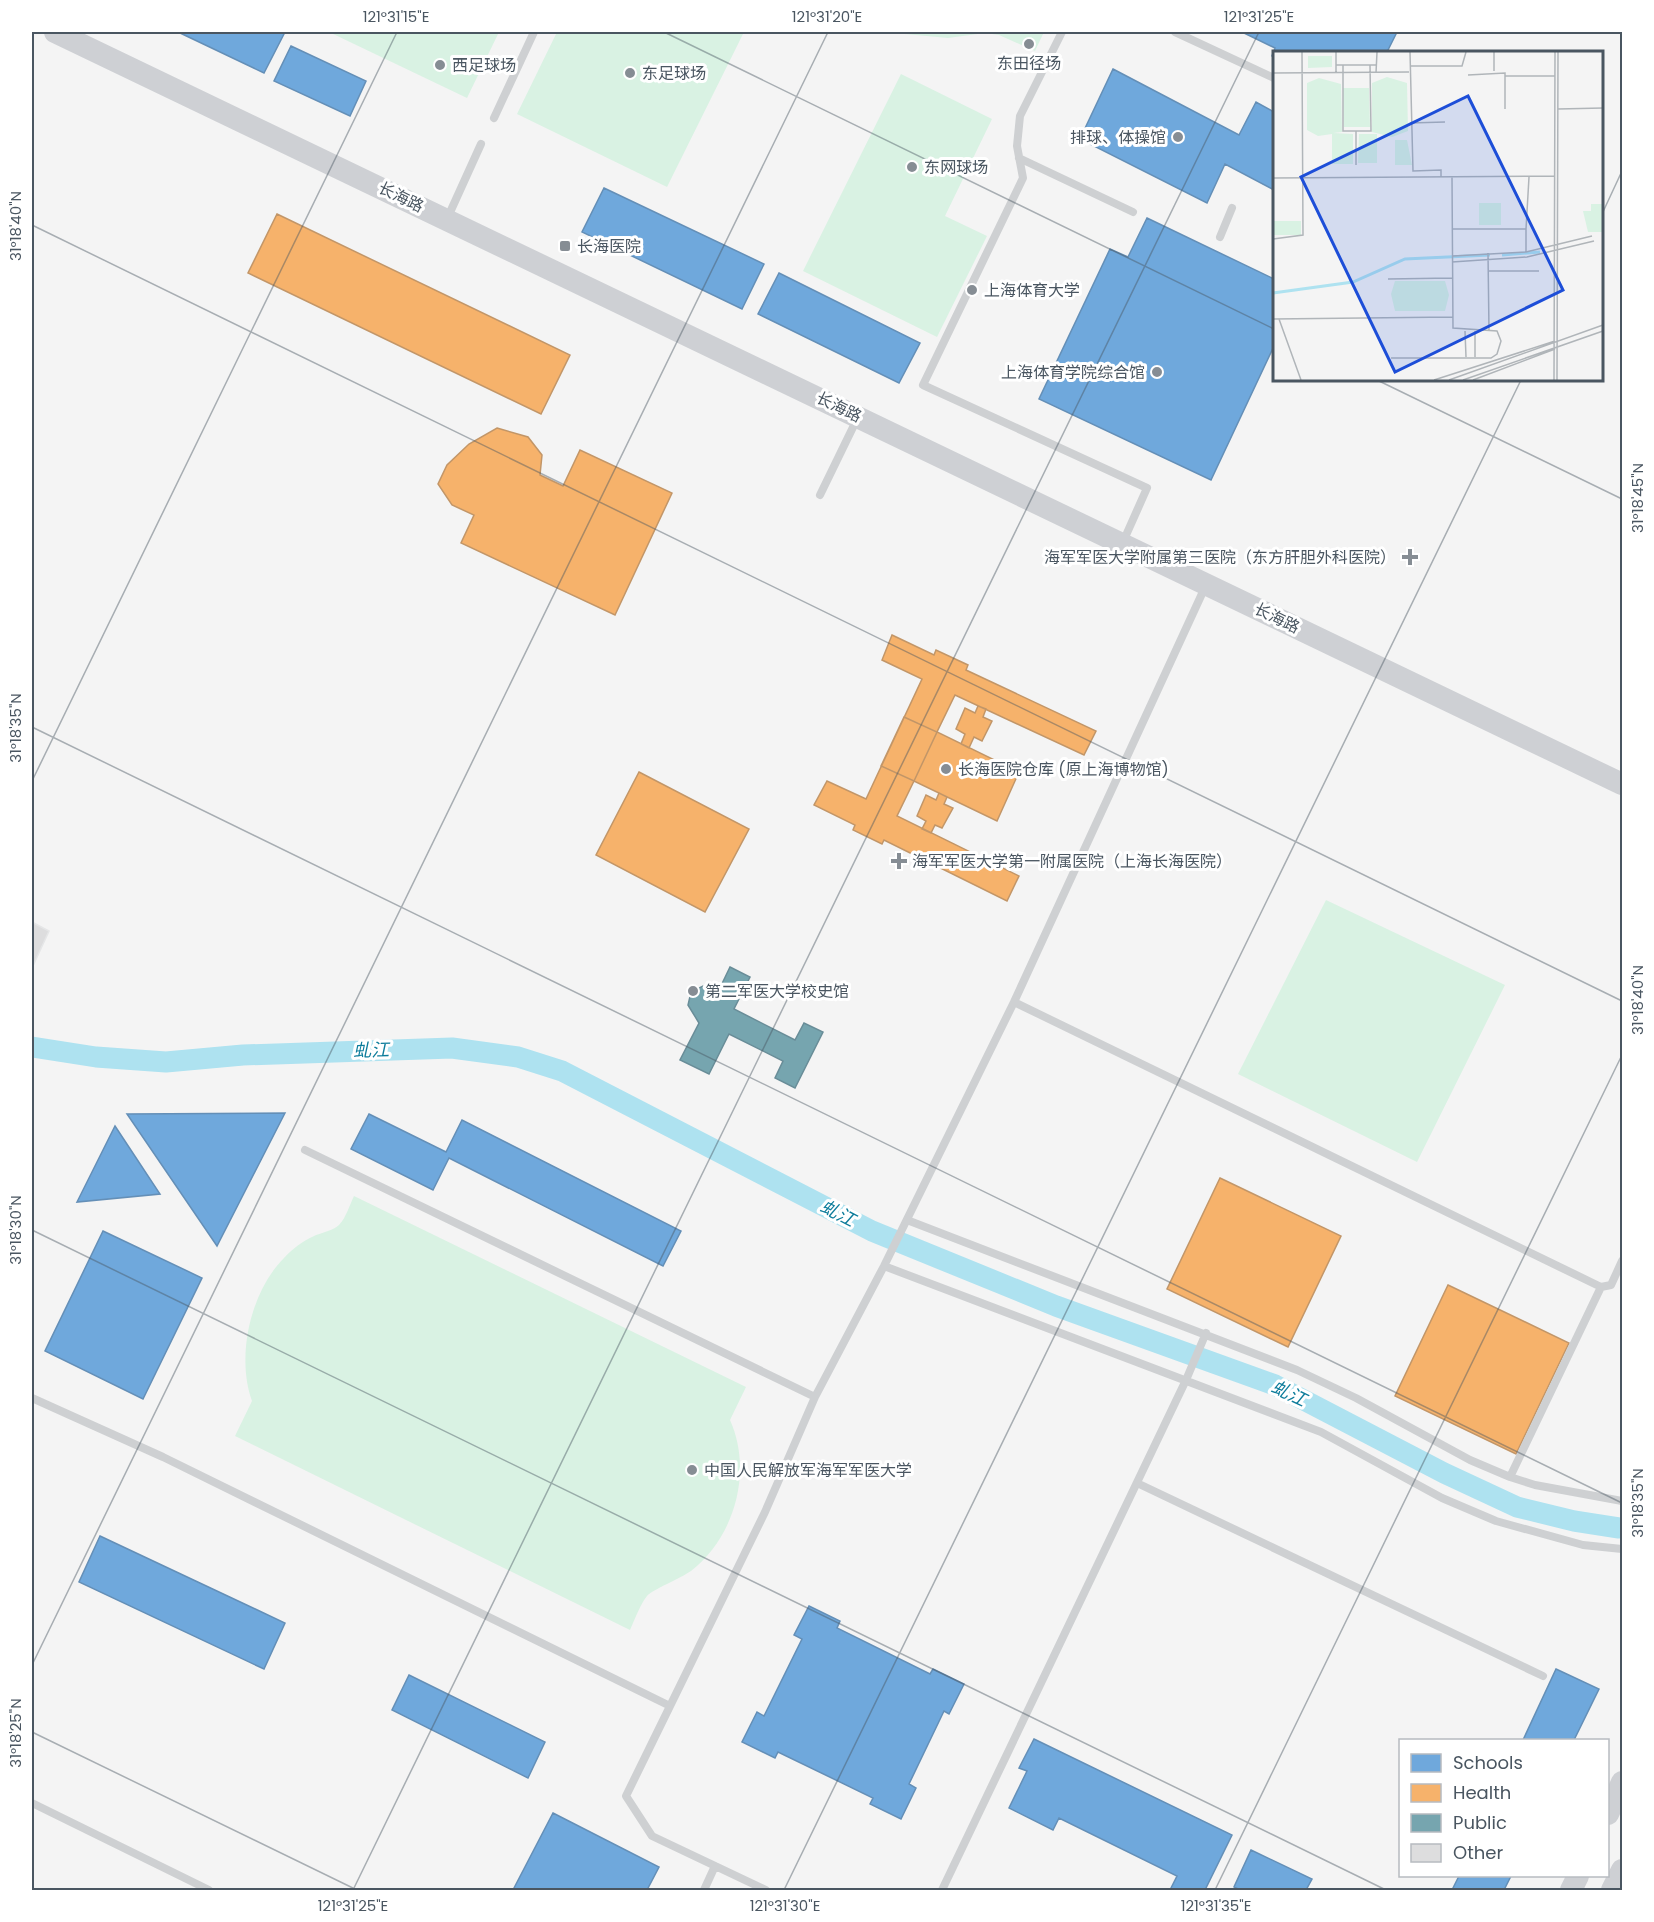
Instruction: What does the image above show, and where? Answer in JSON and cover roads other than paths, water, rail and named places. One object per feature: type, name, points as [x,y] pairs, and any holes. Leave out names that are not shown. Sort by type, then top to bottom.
[{"type":"street","name":"长海路","points":[[55,32],[1123,542],[1623,784]]},
{"type":"street","points":[[1609,1812],[1623,1782]]},
{"type":"street","points":[[1612,1890],[1623,1870]]},
{"type":"lane","points":[[494,118],[534,32]]},
{"type":"lane","points":[[1062,32],[1020,116],[1017,146],[1023,178],[923,385],[1147,488],[1123,542]]},
{"type":"lane","points":[[1175,32],[1273,77]]},
{"type":"lane","points":[[447,219],[481,144]]},
{"type":"lane","points":[[1019,158],[1133,212]]},
{"type":"lane","points":[[1220,237],[1232,208]]},
{"type":"lane","points":[[820,495],[858,416]]},
{"type":"lane","points":[[766,1890],[652,1836],[626,1796],[765,1512],[815,1397],[884,1266],[1014,1002],[1207,583]]},
{"type":"lane","points":[[1014,1002],[1601,1287],[1611,1285],[1623,1261]]},
{"type":"lane","points":[[305,1150],[815,1397]]},
{"type":"lane","points":[[905,1223],[1206,1333],[1307,1374],[1453,1451],[1510,1477],[1535,1485],[1623,1501]]},
{"type":"lane","points":[[884,1266],[1321,1432],[1442,1497],[1496,1521],[1583,1545],[1623,1549]]},
{"type":"lane","points":[[1510,1477],[1601,1287]]},
{"type":"lane","points":[[942,1890],[1186,1380],[1206,1333]]},
{"type":"lane","points":[[32,1398],[163,1457],[670,1706]]},
{"type":"lane","points":[[1137,1483],[1543,1676]]},
{"type":"lane","points":[[32,1803],[209,1890]]},
{"type":"lane","points":[[704,1890],[715,1866]]},
{"type":"waterway","name":"虬江","points":[[32,1047],[96,1057],[166,1062],[243,1055],[452,1048],[518,1057],[562,1071],[872,1231],[1056,1306],[1275,1385],[1444,1473],[1517,1507],[1574,1521],[1619,1528]]},
{"type":"place","name":"东田径场","points":[[1029,44]]},
{"type":"place","name":"西足球场","points":[[440,65]]},
{"type":"place","name":"东足球场","points":[[630,73]]},
{"type":"place","name":"排球、体操馆","points":[[1178,137]]},
{"type":"place","name":"东网球场","points":[[912,167]]},
{"type":"place","name":"长海医院","points":[[565,246]]},
{"type":"place","name":"上海体育大学","points":[[972,290]]},
{"type":"place","name":"上海体育学院综合馆","points":[[1157,372]]},
{"type":"place","name":"海军军医大学附属第三医院（东方肝胆外科医院）","points":[[1410,557]]},
{"type":"place","name":"长海医院仓库 (原上海博物馆)","points":[[946,769]]},
{"type":"place","name":"海军军医大学第一附属医院（上海长海医院）","points":[[899,861]]},
{"type":"place","name":"第二军医大学校史馆","points":[[693,991]]},
{"type":"place","name":"中国人民解放军海军军医大学","points":[[692,1470]]}]
